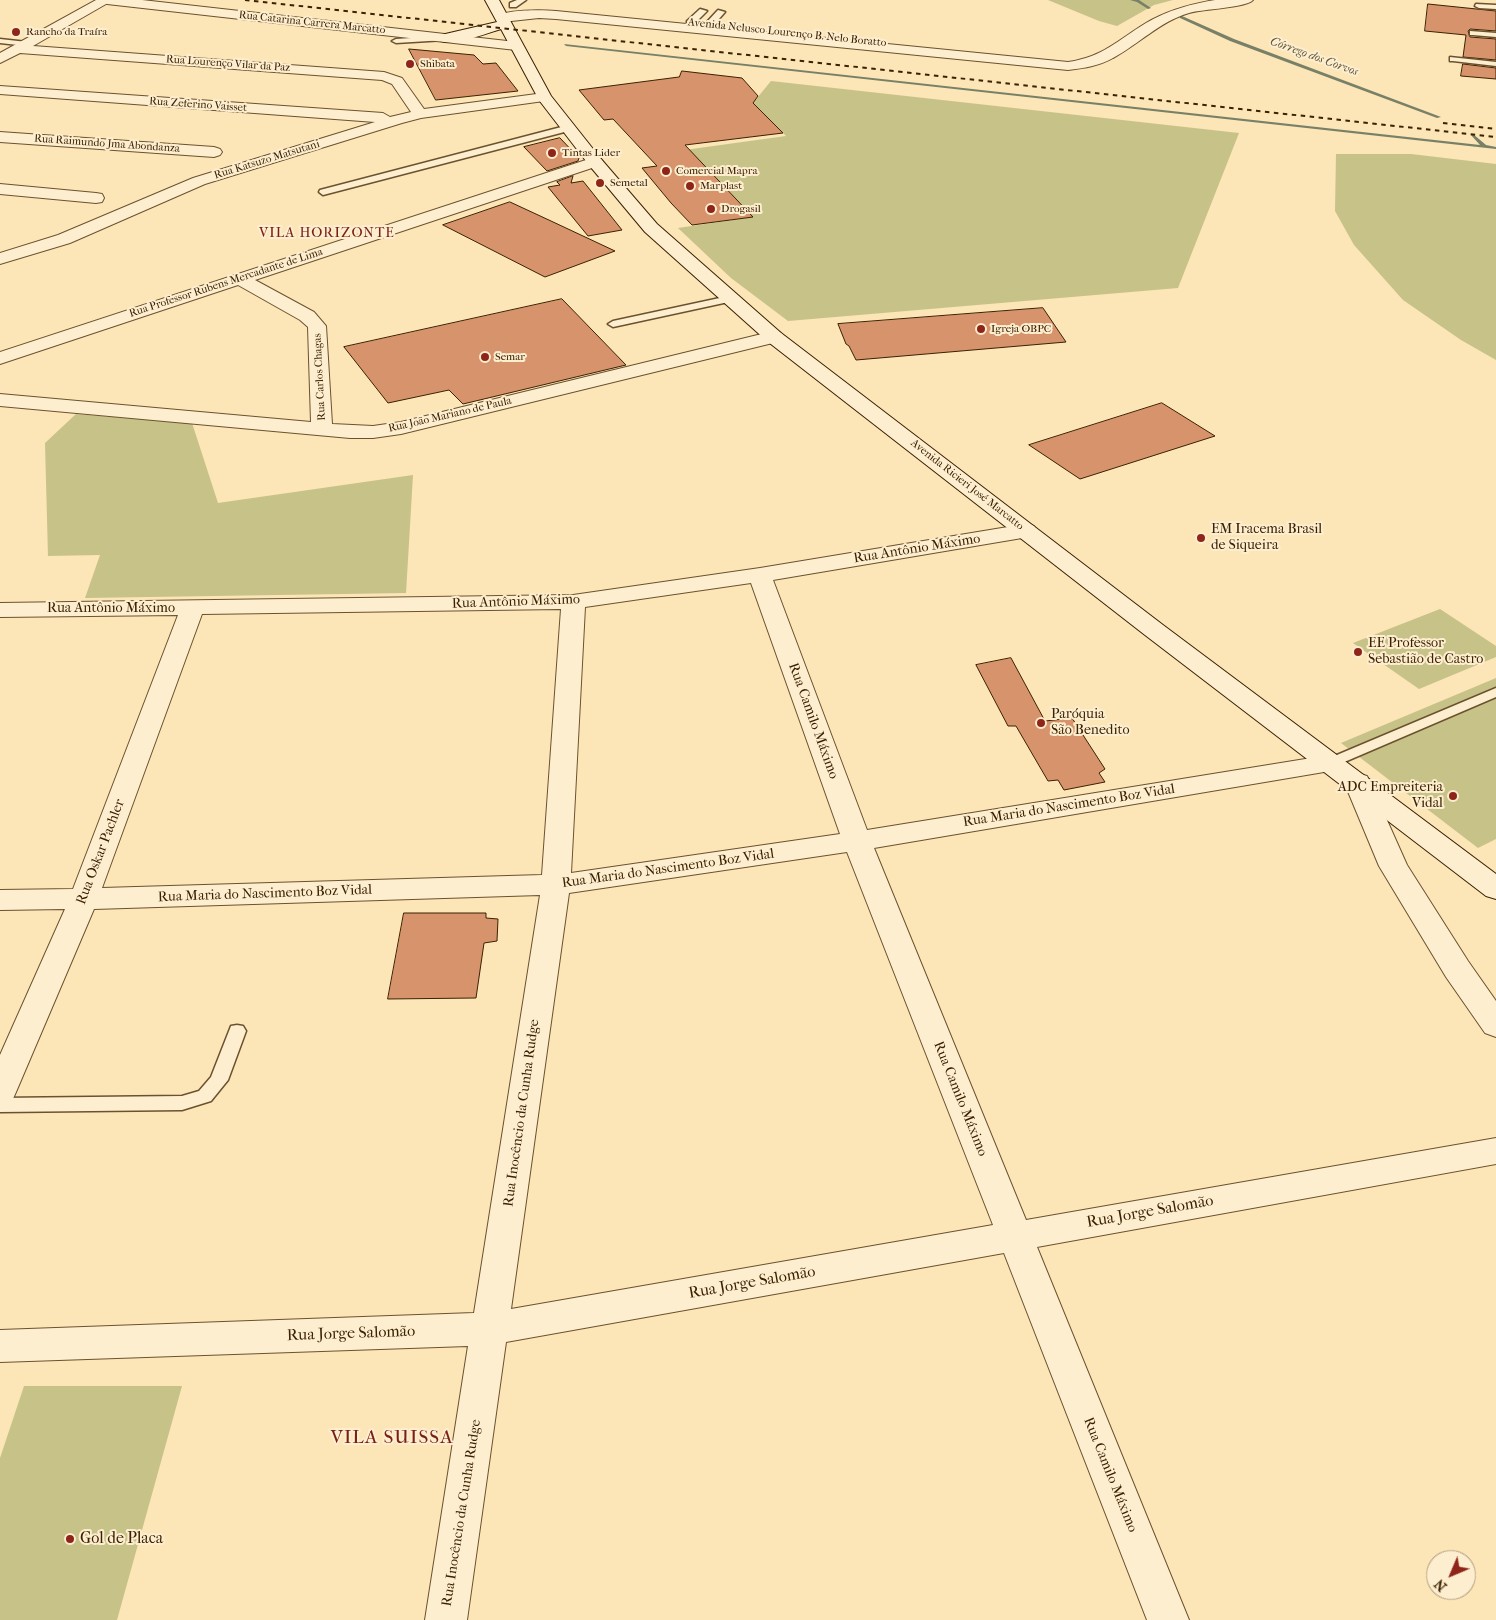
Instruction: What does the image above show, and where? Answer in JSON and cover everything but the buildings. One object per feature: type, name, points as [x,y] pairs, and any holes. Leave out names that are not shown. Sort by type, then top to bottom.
[{"type":"street","name":"Rua Catarina Carrera Marcatto","points":[[106,0],[516,46]]},
{"type":"street","points":[[0,59],[106,0]]},
{"type":"street","name":"Avenida Ricieri José Marcatto","points":[[484,0],[490,11],[503,21]]},
{"type":"street","name":"Avenida Nelusco Lourenço B. Nelo Boratto","points":[[493,0],[690,23],[745,32]]},
{"type":"street","name":"Avenida Ricieri José Marcatto","points":[[493,0],[544,97],[595,162],[650,228],[729,299],[774,337],[1026,531],[1496,889]]},
{"type":"street","points":[[1082,62],[1122,32],[1158,10],[1197,0]]},
{"type":"street","points":[[1082,62],[1108,57],[1152,25],[1184,10],[1246,0]]},
{"type":"street","name":"Avenida Nelusco Lourenço B. Nelo Boratto","points":[[446,38],[469,34],[503,21],[538,14],[745,32],[1068,66],[1082,62]]},
{"type":"street","name":"Rua Lourenço Vilar da Paz","points":[[22,46],[384,76],[397,80],[420,114]]},
{"type":"street","name":"Rua Zeferino Vaisset","points":[[0,90],[397,120]]},
{"type":"street","name":"Rua Katsuzo Matsutani","points":[[0,259],[64,239],[199,181],[397,120],[420,114],[544,97]]},
{"type":"street","name":"Rua Raimundo Jma Abondanza","points":[[0,136],[214,152]]},
{"type":"street","name":"Rua Professor Rubens Mercadante de Lima","points":[[0,358],[595,162]]},
{"type":"street","points":[[0,189],[96,198]]},
{"type":"street","name":"Rua Carlos Chagas","points":[[240,279],[306,316],[317,326],[322,428]]},
{"type":"street","name":"Rua João Mariano de Paula","points":[[0,400],[373,432],[401,428],[774,337]]},
{"type":"street","name":"Rua Antônio Máximo","points":[[0,610],[192,609],[573,602],[760,575],[1026,531]]},
{"type":"street","name":"Rua Camilo Máximo","points":[[760,575],[858,841],[1168,1620]]},
{"type":"street","name":"Rua Inocêncio da Cunha Rudge","points":[[446,1620],[556,885],[573,602]]},
{"type":"street","name":"Rua Oskar Pachler","points":[[0,1092],[84,900],[192,609]]},
{"type":"street","name":"Rua Maria do Nascimento Boz Vidal","points":[[0,900],[84,900],[556,885],[858,841],[1330,763]]},
{"type":"street","points":[[1357,782],[1393,866],[1457,969],[1496,1025]]},
{"type":"street","name":"Rua Jorge Salomão","points":[[0,1346],[490,1328],[1496,1151]]},
{"type":"lane","points":[[1479,6],[1496,7]]},
{"type":"lane","points":[[690,23],[703,11]]},
{"type":"lane","points":[[708,26],[721,12]]},
{"type":"lane","points":[[1473,33],[1496,35]]},
{"type":"lane","points":[[396,41],[446,38]]},
{"type":"lane","points":[[0,41],[22,46]]},
{"type":"lane","points":[[1453,60],[1496,64]]},
{"type":"lane","points":[[322,192],[569,128]]},
{"type":"lane","points":[[613,324],[729,299]]},
{"type":"lane","points":[[1330,763],[1496,692]]},
{"type":"lane","points":[[0,1105],[182,1103],[204,1096],[219,1080],[238,1031]]},
{"type":"shaded area","points":[[1048,0],[1173,0],[1154,5],[1117,26],[1099,21]]},
{"type":"shaded area","points":[[771,81],[1239,133],[1178,288],[788,321],[731,278],[678,228],[753,217],[710,171],[689,174],[670,152],[786,136],[753,103]]},
{"type":"shaded area","points":[[1336,154],[1411,154],[1496,164],[1496,360],[1461,340],[1403,300],[1354,245],[1335,211]]},
{"type":"shaded area","points":[[76,414],[192,423],[218,503],[413,475],[406,593],[85,598],[100,555],[48,556],[45,443]]},
{"type":"shaded area","points":[[1440,609],[1496,646],[1496,657],[1419,689],[1353,643]]},
{"type":"shaded area","name":"ADC Empreiteria Vidal","points":[[1496,678],[1496,839],[1478,848],[1341,743]]},
{"type":"shaded area","name":"Gol de Placa","points":[[24,1386],[182,1386],[117,1620],[0,1620],[0,1458]]},
{"type":"waterway","name":"Córrego dos Corvos","points":[[1132,0],[1138,1],[1149,8]]},
{"type":"waterway","name":"Córrego dos Corvos","points":[[1181,17],[1232,40],[1439,117]]},
{"type":"waterway","points":[[566,45],[1496,148]]},
{"type":"waterway","name":"Córrego dos Corvos","points":[[1473,135],[1484,146]]},
{"type":"railway","points":[[245,0],[1496,137]]},
{"type":"railway","points":[[1443,123],[1496,129]]},
{"type":"place","name":"Rancho da Traíra","points":[[16,32]]},
{"type":"place","name":"Shibata","points":[[410,64]]},
{"type":"place","name":"Tintas Lider","points":[[552,153]]},
{"type":"place","name":"Comercial Mapra","points":[[666,171]]},
{"type":"place","name":"Semetal","points":[[600,183]]},
{"type":"place","name":"Marplast","points":[[690,186]]},
{"type":"place","name":"Drogasil","points":[[711,209]]},
{"type":"place","name":"Igreja OBPC","points":[[981,329]]},
{"type":"place","name":"Semar","points":[[485,357]]},
{"type":"place","name":"EM Iracema Brasil de Siqueira","points":[[1201,538]]},
{"type":"place","name":"EE Professor Sebastião de Castro","points":[[1358,652]]},
{"type":"place","name":"Paróquia São Benedito","points":[[1041,723]]},
{"type":"place","name":"ADC Empreiteria Vidal","points":[[1453,796]]},
{"type":"place","name":"Gol de Placa","points":[[70,1539]]},
{"type":"district","name":"VILA HORIZONTE","points":[[327,234]]},
{"type":"district","name":"VILA SUISSA","points":[[392,1438]]}]
